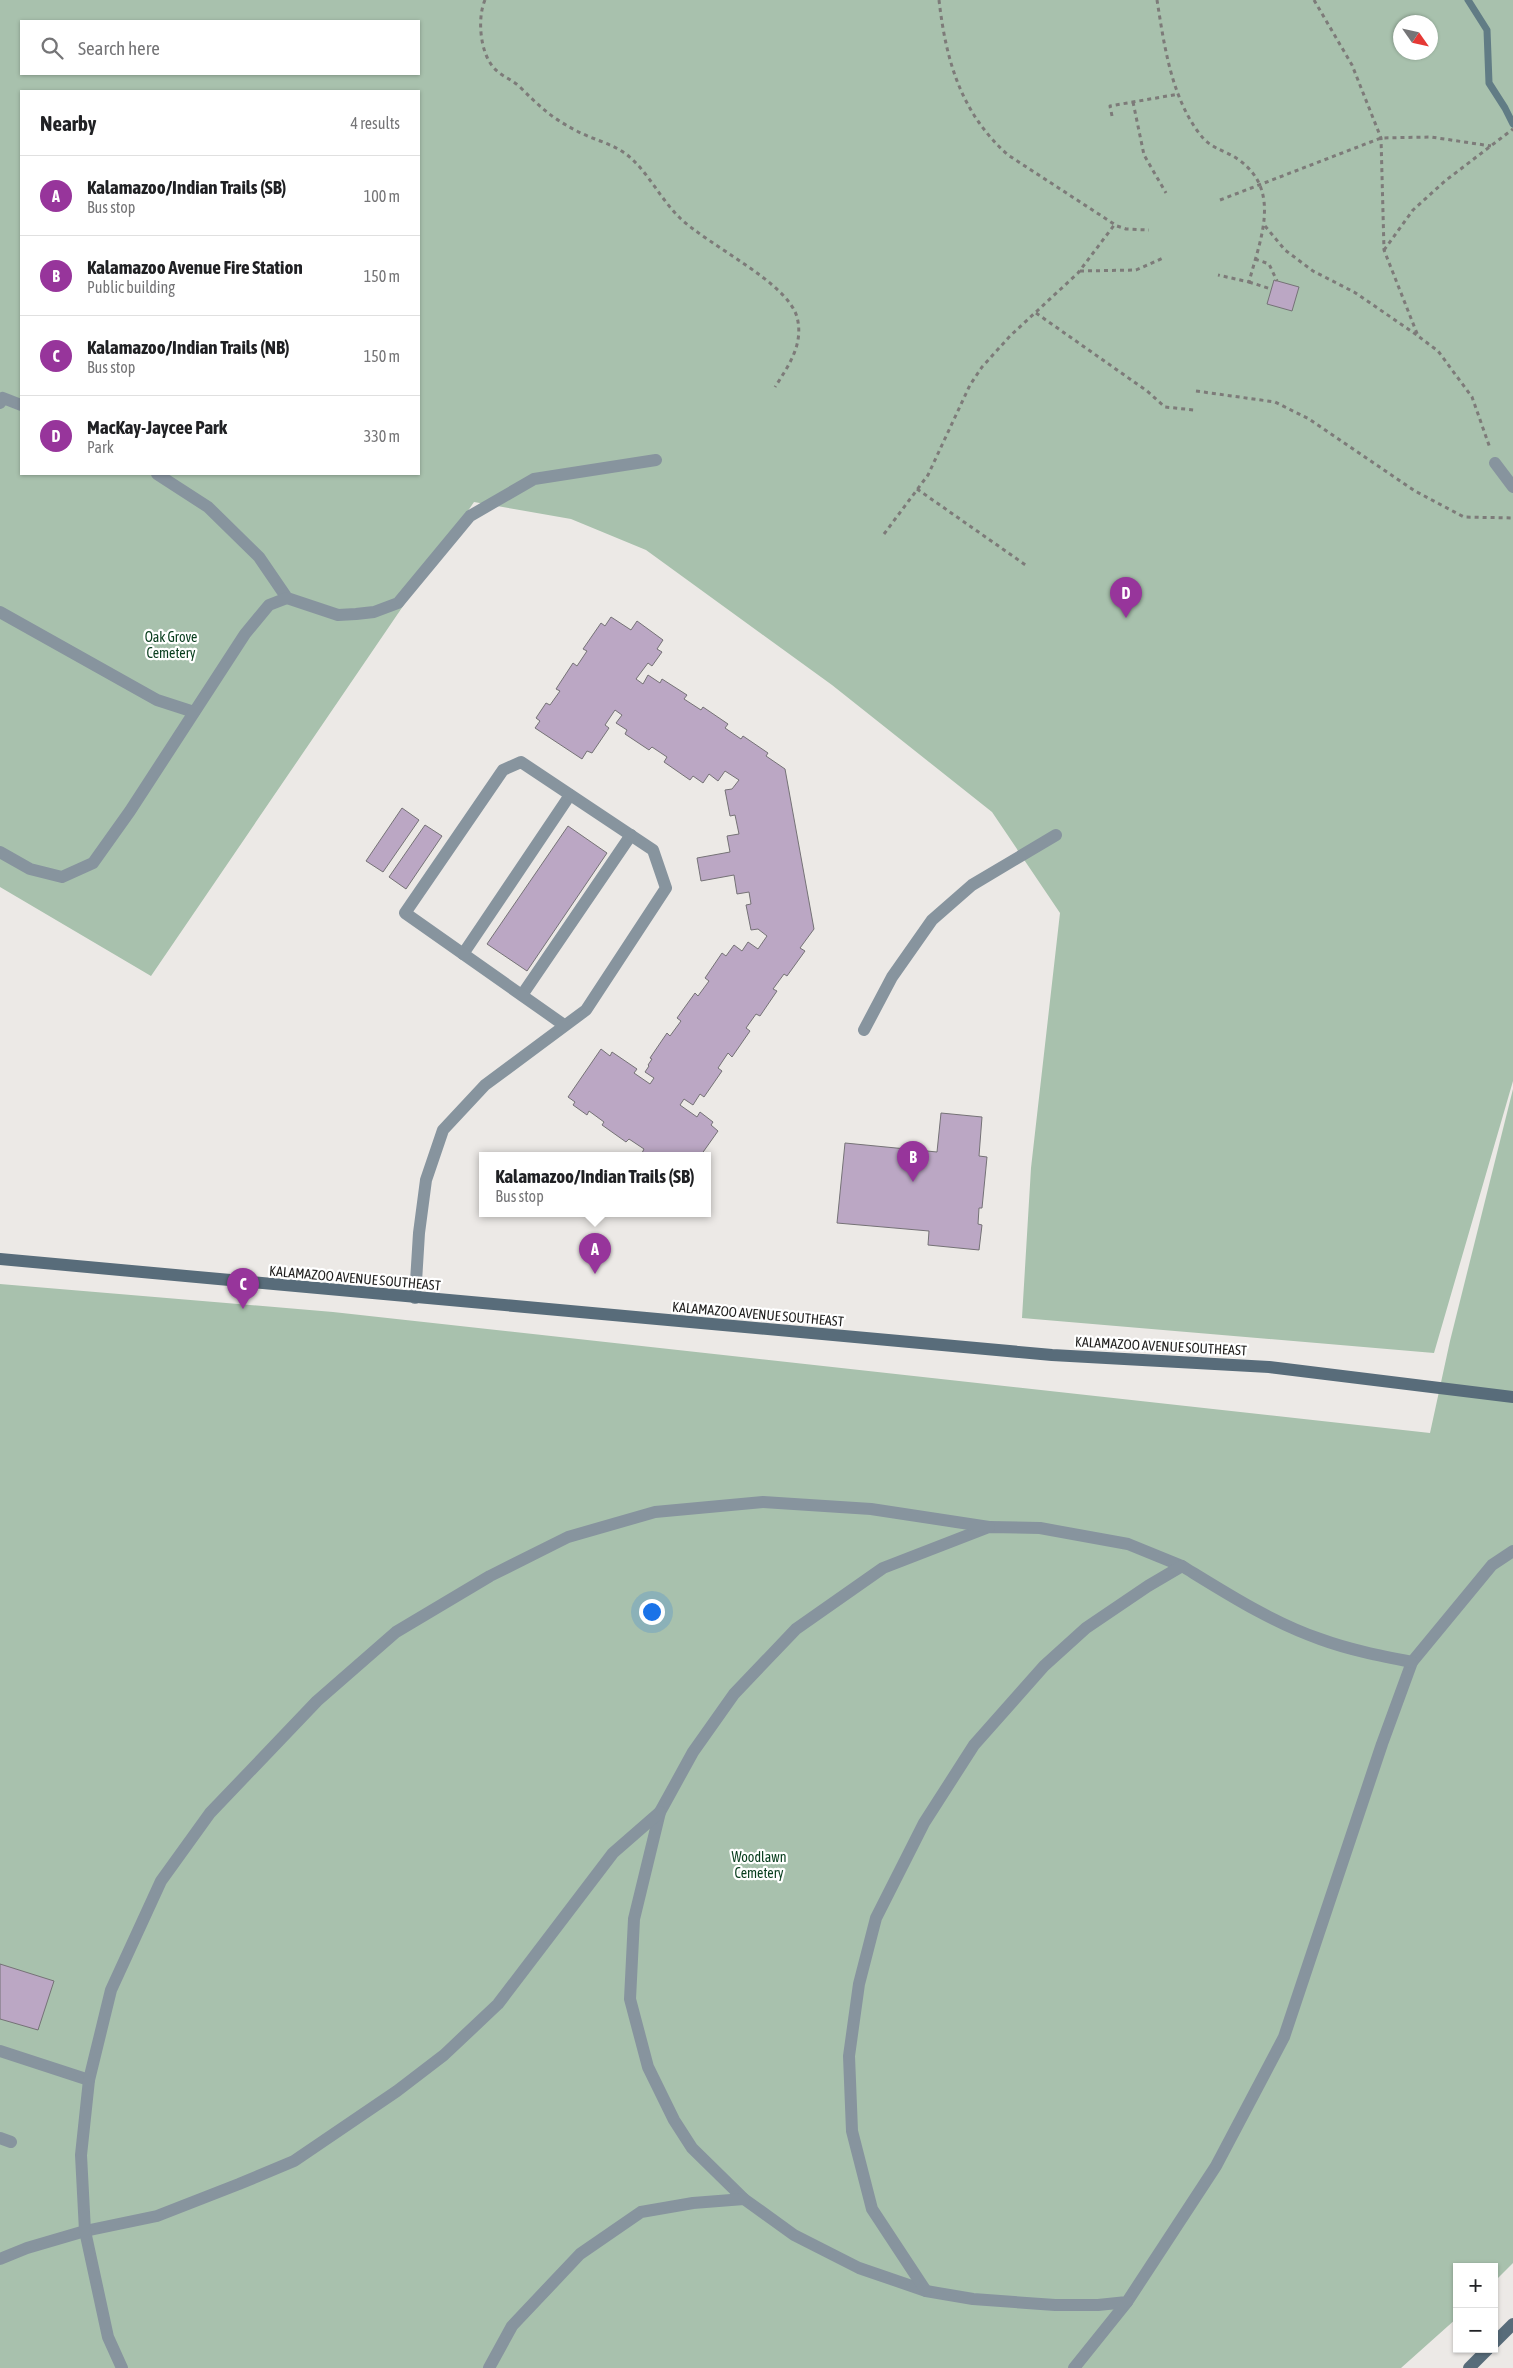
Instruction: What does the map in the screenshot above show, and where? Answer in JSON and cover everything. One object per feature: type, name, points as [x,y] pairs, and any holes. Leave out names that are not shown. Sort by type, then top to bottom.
[{"type":"main road","name":"KALAMAZOO AVENUE SOUTHEAST","points":[[0,1259],[1052,1355],[1269,1367],[1513,1397]]},
{"type":"main road","points":[[1498,2339],[1513,2324]]},
{"type":"main road","points":[[1469,2368],[1484,2353]]},
{"type":"lane","points":[[0,403],[3,398],[20,404]]},
{"type":"lane","points":[[159,475],[208,507],[259,557],[288,598],[338,615],[374,612],[398,602],[470,516],[534,479],[656,460]]},
{"type":"lane","points":[[1495,463],[1513,487]]},
{"type":"lane","points":[[0,852],[30,869],[62,877],[93,862],[130,811],[244,634],[269,605],[288,598]]},
{"type":"lane","points":[[0,612],[157,700],[194,712]]},
{"type":"lane","points":[[415,1298],[419,1233],[426,1180],[443,1130],[485,1085],[586,1010],[666,888],[653,850],[520,762],[503,770],[405,913],[564,1025]]},
{"type":"lane","points":[[463,954],[570,795]]},
{"type":"lane","points":[[522,995],[631,835]]},
{"type":"lane","points":[[864,1030],[892,977],[932,920],[972,886],[1056,835]]},
{"type":"lane","points":[[122,2368],[108,2337],[85,2232],[80,2155],[90,2080],[111,1990],[161,1881],[210,1813],[317,1701],[396,1632],[490,1576],[568,1537],[655,1512],[763,1502],[871,1509],[989,1527],[1040,1528],[1128,1544],[1182,1566],[1254,1609],[1318,1639],[1368,1654],[1412,1662]]},
{"type":"lane","points":[[989,1527],[883,1568],[796,1629],[734,1694],[693,1752],[660,1812],[634,1919],[630,1999],[648,2066],[674,2120],[692,2148],[744,2199],[794,2235],[859,2268],[926,2291],[974,2299],[1055,2304],[1098,2305],[1127,2302]]},
{"type":"lane","points":[[1074,2368],[1127,2302],[1216,2166],[1284,2037],[1382,1744],[1412,1662],[1492,1565],[1513,1551]]},
{"type":"lane","points":[[926,2291],[872,2209],[852,2131],[849,2056],[859,1984],[876,1918],[924,1823],[974,1746],[1044,1666],[1086,1628],[1148,1586],[1182,1566]]},
{"type":"lane","points":[[0,2259],[28,2248],[85,2232],[157,2216],[294,2161],[397,2092],[444,2055],[498,2004],[613,1853],[660,1812]]},
{"type":"lane","points":[[0,2051],[90,2080]]},
{"type":"lane","points":[[489,2368],[512,2326],[580,2254],[641,2212],[693,2203],[744,2199]]},
{"type":"path","points":[[485,0],[480,12],[480,30],[493,67],[515,83],[543,110],[579,133],[626,154],[638,165],[679,217],[787,296],[797,318],[798,344],[792,360],[776,387]]},
{"type":"path","points":[[939,0],[945,40],[957,84],[981,125],[1008,155],[1115,224],[1126,229],[1148,230]]},
{"type":"path","points":[[1157,0],[1168,56],[1179,94],[1190,119],[1205,141],[1216,149],[1240,160],[1261,184],[1265,201],[1264,225],[1249,282]]},
{"type":"path","points":[[1314,0],[1352,65],[1381,138],[1384,250],[1418,336]]},
{"type":"path","points":[[1112,116],[1110,106],[1179,94]]},
{"type":"path","points":[[1132,102],[1144,155],[1166,193]]},
{"type":"path","points":[[1384,250],[1413,210],[1445,181],[1513,129]]},
{"type":"path","points":[[1220,200],[1381,138],[1431,137],[1491,146]]},
{"type":"path","points":[[884,534],[933,467],[970,385],[993,354],[1080,271],[1115,224]]},
{"type":"path","points":[[1264,225],[1285,250],[1312,271],[1354,292],[1438,351],[1472,397],[1495,463]]},
{"type":"path","points":[[1080,271],[1136,270],[1163,258]]},
{"type":"path","points":[[1255,260],[1269,264],[1277,281]]},
{"type":"path","points":[[1218,274],[1271,288]]},
{"type":"path","points":[[1036,313],[1147,391],[1165,407],[1194,410]]},
{"type":"path","points":[[1196,391],[1275,402],[1308,419],[1415,491],[1464,517],[1513,518]]},
{"type":"path","points":[[918,489],[1027,566]]},
{"type":"green space","name":"Oak Grove Cemetery","points":[[0,0],[1513,0],[1513,1081],[1434,1353],[1022,1318],[1031,1168],[1060,913],[992,812],[832,685],[646,550],[571,519],[474,502],[151,976],[0,887]]},
{"type":"green space","name":"Woodlawn Cemetery","points":[[1513,1089],[1513,2263],[1498,2278],[1498,2263],[1453,2263],[1453,2322],[1401,2368],[0,2368],[0,1284],[333,1312],[1430,1433],[1450,1341]]},
{"type":"building","points":[[1274,280],[1299,287],[1292,311],[1267,304]]},
{"type":"building","points":[[611,617],[631,630],[637,621],[663,640],[657,649],[662,652],[652,666],[648,663],[636,679],[643,684],[648,675],[660,683],[662,679],[687,695],[684,699],[701,710],[703,707],[728,724],[725,728],[741,739],[743,736],[768,753],[766,756],[785,769],[814,929],[800,948],[805,951],[787,976],[784,974],[773,989],[777,991],[760,1016],[756,1014],[746,1028],[750,1031],[732,1057],[728,1053],[718,1068],[722,1071],[704,1097],[700,1094],[693,1105],[684,1099],[680,1105],[697,1117],[700,1112],[713,1122],[711,1125],[718,1131],[703,1152],[642,1152],[644,1149],[629,1139],[626,1142],[602,1125],[604,1122],[589,1111],[587,1115],[573,1105],[575,1102],[568,1097],[601,1049],[610,1056],[612,1052],[637,1069],[634,1073],[650,1084],[654,1078],[645,1072],[652,1059],[650,1058],[667,1033],[670,1036],[681,1021],[677,1018],[695,993],[698,996],[709,981],[705,978],[722,953],[726,956],[734,945],[742,951],[748,942],[758,949],[767,936],[758,929],[751,930],[746,905],[751,904],[749,892],[737,894],[734,875],[701,881],[697,858],[730,852],[727,836],[739,834],[735,815],[730,816],[725,790],[732,789],[739,780],[725,771],[718,781],[709,774],[703,783],[693,776],[690,780],[664,762],[667,757],[652,747],[649,750],[625,734],[627,730],[616,723],[622,715],[615,710],[605,725],[609,728],[592,753],[587,751],[582,759],[535,728],[540,721],[536,718],[546,703],[550,705],[560,691],[556,689],[573,663],[577,666],[587,651],[583,649],[601,623],[605,626]]},
{"type":"building","points":[[402,808],[419,820],[383,872],[366,861]]},
{"type":"building","points":[[425,825],[442,836],[406,889],[389,877]]},
{"type":"building","points":[[568,826],[607,853],[527,971],[487,944]]},
{"type":"building","points":[[941,1113],[982,1117],[979,1156],[987,1157],[982,1208],[979,1208],[978,1224],[982,1225],[979,1250],[928,1245],[929,1231],[837,1223],[845,1143],[937,1152]]},
{"type":"building","points":[[0,1964],[54,1981],[38,2030],[0,2019]]},
{"type":"waterway","points":[[1468,0],[1487,30],[1489,83],[1513,124]]},
{"type":"place","name":"MacKay-Jaycee Park","points":[[1126,618]]},
{"type":"place","name":"Kalamazoo Avenue Fire Station","points":[[913,1182]]},
{"type":"place","name":"Kalamazoo/Indian Trails (SB)","points":[[595,1274]]},
{"type":"place","name":"Kalamazoo/Indian Trails (NB)","points":[[243,1309]]}]
